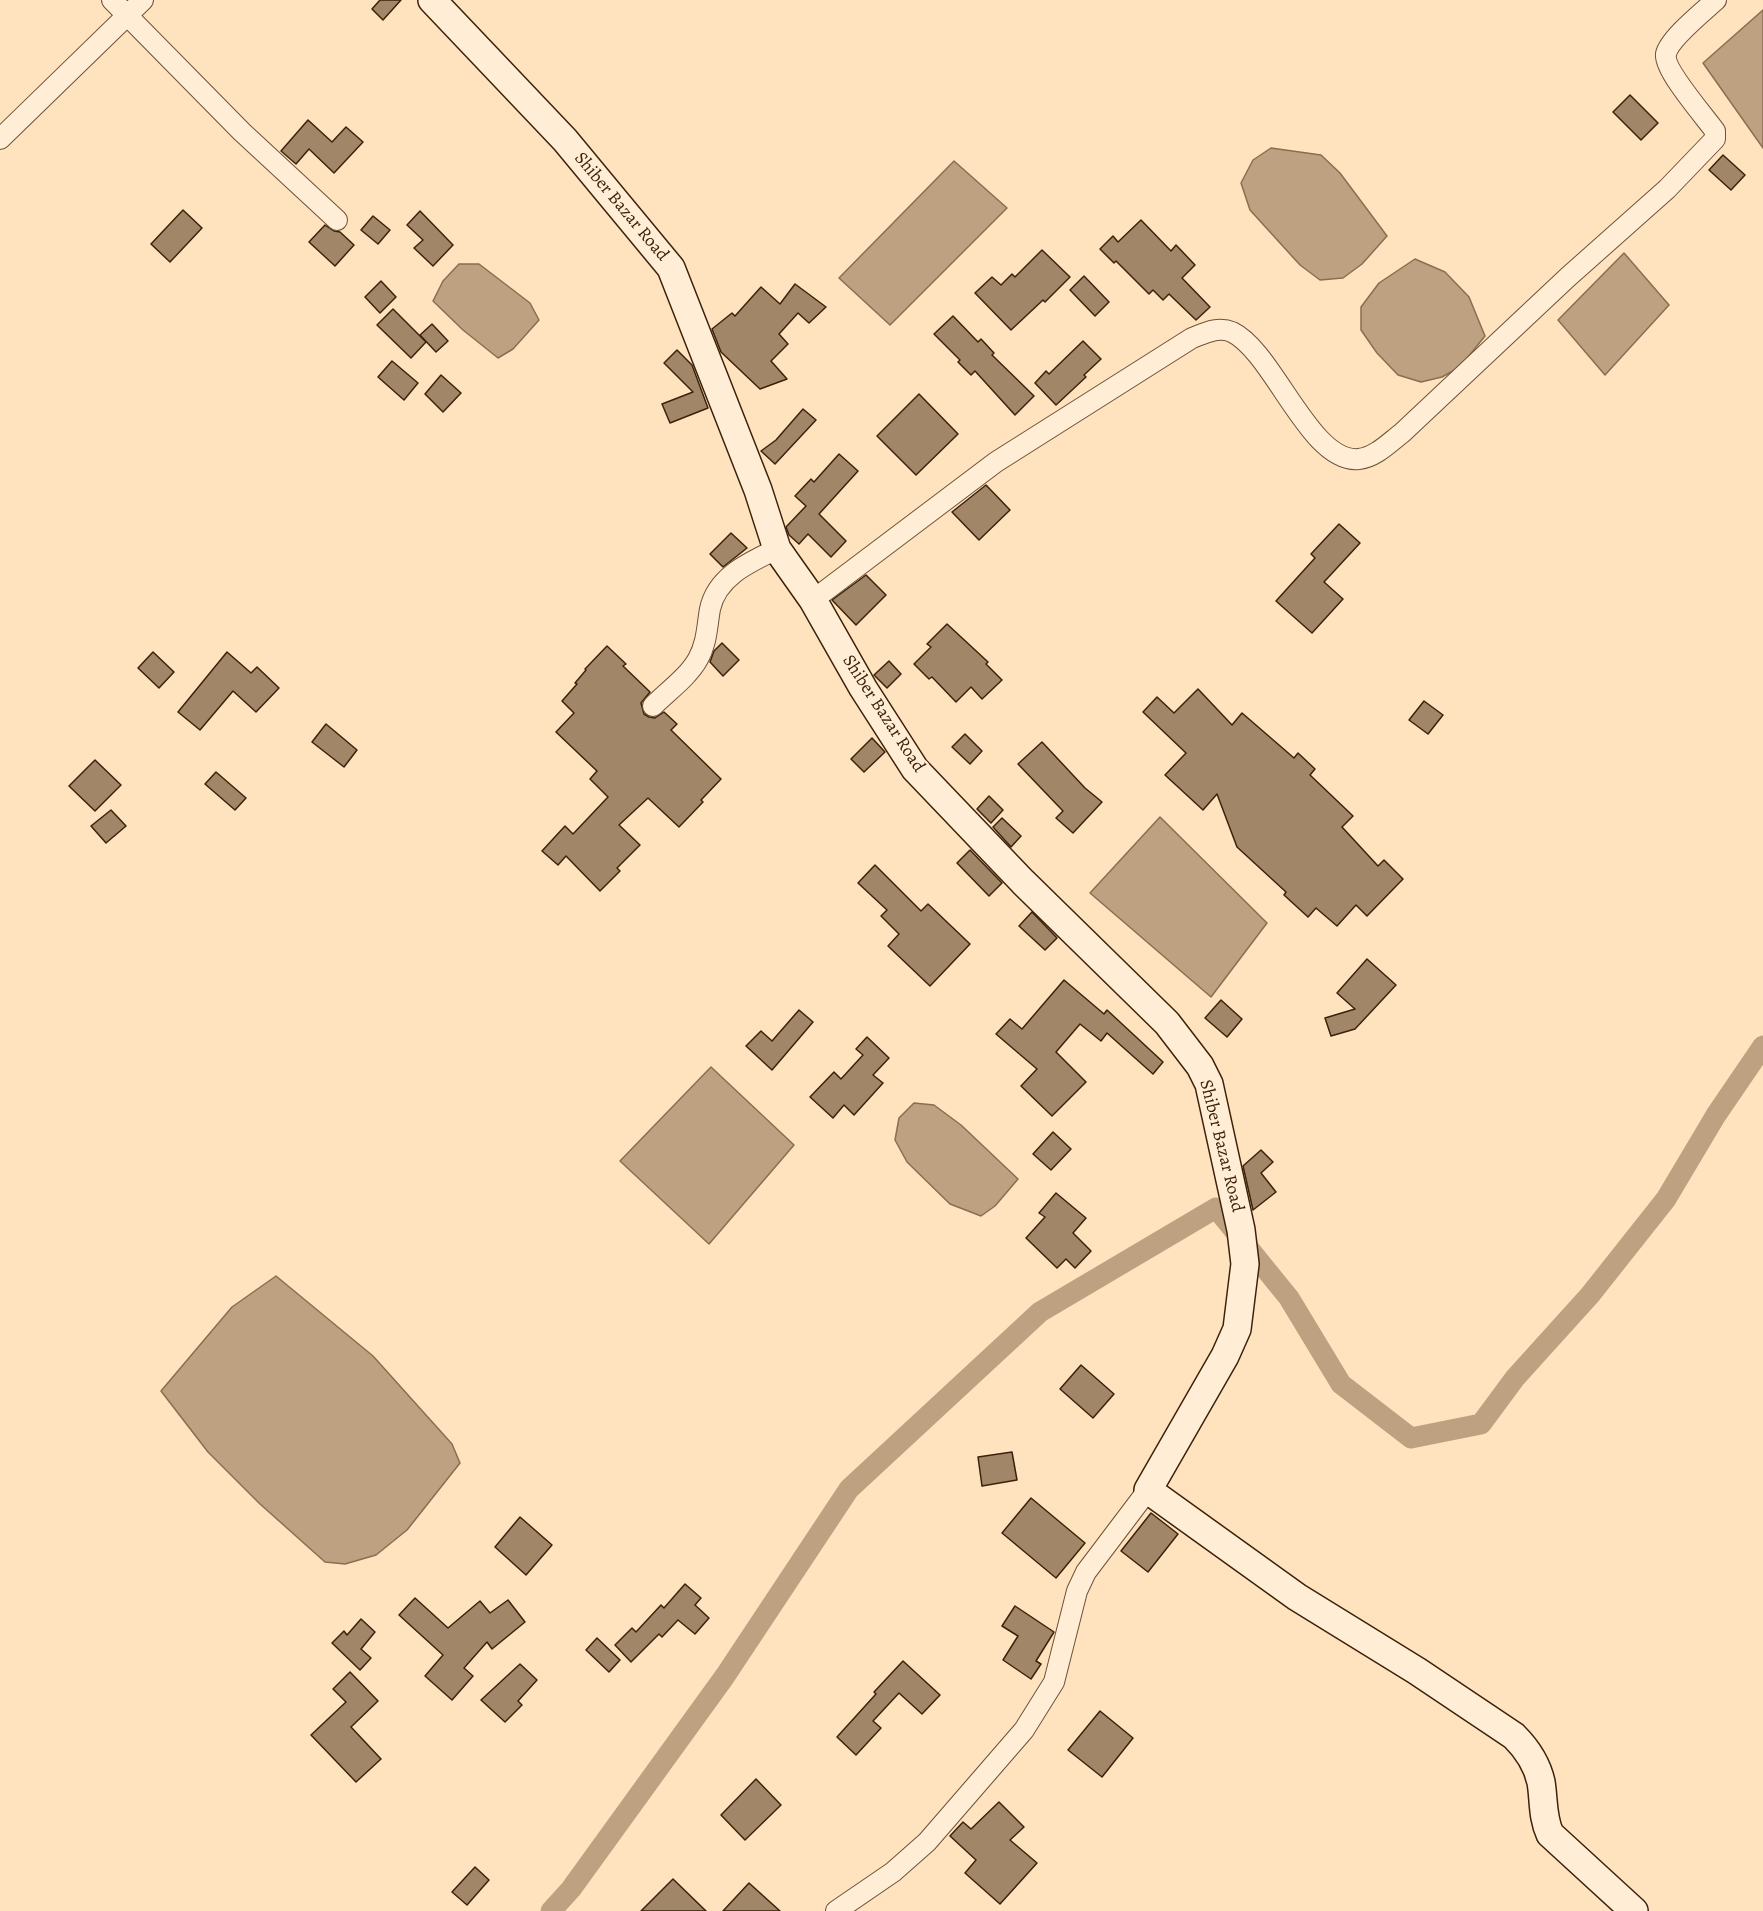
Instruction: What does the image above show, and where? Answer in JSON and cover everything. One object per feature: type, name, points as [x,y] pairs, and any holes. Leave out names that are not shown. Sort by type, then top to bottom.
[{"type":"street","points":[[112,0],[242,132],[337,220]]},
{"type":"street","points":[[0,139],[143,0]]},
{"type":"street","name":"Shiber Bazar Road","points":[[432,0],[566,140],[671,267],[758,490],[777,549],[813,600],[863,688],[915,770],[1023,882],[1167,1023],[1200,1066],[1209,1084],[1241,1230],[1245,1264],[1237,1329],[1225,1356],[1148,1490]]},
{"type":"street","points":[[813,600],[996,462],[1192,338],[1213,330],[1231,332],[1248,344],[1322,442],[1344,457],[1359,459],[1375,454],[1402,433],[1568,277],[1667,189],[1715,139],[1715,131],[1668,68],[1666,55],[1668,48],[1690,22],[1716,0]]},
{"type":"street","points":[[653,706],[684,677],[698,660],[703,647],[710,606],[721,585],[742,566],[777,549]]},
{"type":"street","points":[[836,1911],[893,1872],[927,1842],[1024,1730],[1054,1682],[1077,1591],[1086,1572],[1148,1490],[1297,1597],[1417,1671],[1514,1736],[1524,1746],[1541,1781],[1546,1825],[1550,1834],[1634,1911]]},
{"type":"shaded area","points":[[1763,10],[1763,148],[1703,63]]},
{"type":"shaded area","points":[[1271,148],[1321,155],[1340,173],[1387,236],[1362,264],[1343,278],[1320,280],[1300,265],[1250,210],[1241,183],[1253,160]]},
{"type":"shaded area","points":[[954,161],[1007,208],[890,325],[839,278]]},
{"type":"shaded area","points":[[1624,253],[1669,305],[1605,375],[1558,320]]},
{"type":"shaded area","points":[[1415,259],[1445,272],[1469,297],[1485,336],[1460,367],[1442,377],[1421,382],[1398,375],[1377,353],[1361,330],[1361,307],[1379,283]]},
{"type":"shaded area","points":[[459,264],[479,264],[530,303],[539,320],[513,349],[498,358],[463,330],[433,301],[443,281]]},
{"type":"shaded area","points":[[1160,817],[1267,923],[1211,997],[1090,893]]},
{"type":"shaded area","points":[[711,1067],[794,1145],[709,1244],[620,1161]]},
{"type":"shaded area","points":[[914,1103],[934,1105],[961,1125],[1018,1179],[995,1206],[981,1216],[950,1204],[907,1162],[895,1140],[899,1118]]},
{"type":"shaded area","points":[[276,1276],[373,1356],[452,1444],[460,1463],[407,1530],[376,1555],[345,1564],[325,1562],[260,1504],[208,1452],[161,1391],[232,1307]]},
{"type":"building","points":[[380,0],[401,0],[383,20],[372,9]]},
{"type":"building","points":[[1630,95],[1658,123],[1641,140],[1613,112]]},
{"type":"building","points":[[308,120],[332,142],[346,127],[363,142],[334,173],[309,149],[296,164],[281,151]]},
{"type":"building","points":[[1723,155],[1745,175],[1731,190],[1709,170]]},
{"type":"building","points":[[183,210],[202,228],[170,262],[151,244]]},
{"type":"building","points":[[420,211],[453,245],[433,266],[414,248],[423,240],[407,225]]},
{"type":"building","points":[[373,216],[390,230],[378,244],[361,230]]},
{"type":"building","points":[[1141,220],[1171,251],[1176,245],[1195,265],[1182,278],[1210,307],[1196,320],[1169,294],[1163,300],[1153,290],[1149,294],[1116,261],[1114,263],[1100,249],[1113,236],[1118,242]]},
{"type":"building","points":[[325,225],[340,232],[354,245],[335,266],[309,242]]},
{"type":"building","points":[[1042,250],[1070,277],[1045,302],[1043,300],[1011,330],[975,293],[992,277],[1001,285],[1012,274],[1015,277]]},
{"type":"building","points":[[1084,276],[1109,302],[1095,316],[1070,290]]},
{"type":"building","points":[[381,281],[396,297],[380,313],[365,297]]},
{"type":"building","points":[[795,284],[826,307],[809,323],[798,313],[779,334],[788,344],[771,361],[787,379],[760,389],[721,352],[712,329],[732,313],[735,316],[761,287],[780,304]]},
{"type":"building","points":[[393,309],[426,342],[411,358],[377,325]]},
{"type":"building","points":[[953,316],[978,342],[981,339],[994,353],[992,355],[1034,396],[1015,415],[975,371],[971,375],[958,362],[960,360],[934,334]]},
{"type":"building","points":[[432,324],[448,341],[436,352],[420,335]]},
{"type":"building","points":[[1083,341],[1101,359],[1084,375],[1086,377],[1056,405],[1035,383],[1046,371],[1049,374]]},
{"type":"building","points":[[677,350],[692,365],[708,408],[670,423],[662,404],[693,392],[664,363]]},
{"type":"building","points":[[392,361],[418,383],[404,400],[378,377]]},
{"type":"building","points":[[441,375],[461,393],[443,412],[425,394]]},
{"type":"building","points":[[919,394],[958,434],[916,475],[877,436]]},
{"type":"building","points":[[803,409],[816,420],[775,464],[761,451],[776,440]]},
{"type":"building","points":[[839,454],[858,471],[819,514],[846,541],[831,557],[808,534],[799,544],[789,535],[786,527],[806,506],[795,496],[811,479],[814,482]]},
{"type":"building","points":[[986,485],[1010,510],[979,540],[952,512]]},
{"type":"building","points":[[1339,524],[1360,543],[1324,582],[1343,599],[1312,633],[1276,601],[1315,558],[1311,554]]},
{"type":"building","points":[[731,533],[747,548],[723,567],[710,554]]},
{"type":"building","points":[[866,575],[886,595],[856,625],[832,600]]},
{"type":"building","points":[[947,624],[988,662],[986,664],[1002,680],[982,699],[971,687],[956,702],[932,677],[929,679],[914,664],[931,647],[927,644]]},
{"type":"building","points":[[722,643],[739,660],[723,676],[710,662],[714,651]]},
{"type":"building","points":[[607,646],[626,664],[623,666],[650,692],[641,703],[644,714],[655,718],[664,712],[677,724],[671,730],[721,779],[679,827],[648,798],[619,825],[640,845],[617,868],[620,871],[600,891],[566,856],[558,865],[542,851],[565,826],[573,834],[608,797],[590,779],[597,771],[556,732],[574,713],[562,701],[577,684],[575,683],[585,669]]},
{"type":"building","points":[[153,652],[174,672],[159,688],[138,668]]},
{"type":"building","points":[[227,652],[251,673],[257,667],[279,688],[256,712],[233,691],[200,730],[178,712]]},
{"type":"building","points":[[889,661],[901,674],[887,688],[874,675]]},
{"type":"building","points":[[1198,689],[1232,725],[1242,713],[1294,758],[1298,753],[1315,769],[1310,775],[1353,816],[1342,827],[1378,866],[1384,860],[1403,879],[1367,916],[1356,905],[1337,926],[1316,908],[1308,917],[1284,895],[1286,892],[1237,847],[1217,794],[1203,810],[1165,775],[1186,753],[1143,712],[1157,697],[1174,713]]},
{"type":"building","points":[[1424,701],[1443,715],[1428,734],[1409,720]]},
{"type":"building","points":[[326,724],[357,750],[344,767],[312,742]]},
{"type":"building","points":[[965,734],[982,751],[970,764],[952,747]]},
{"type":"building","points":[[872,738],[885,752],[864,772],[851,759]]},
{"type":"building","points":[[1042,742],[1085,788],[1102,802],[1073,833],[1056,818],[1063,811],[1018,764]]},
{"type":"building","points":[[95,760],[121,785],[95,811],[69,786]]},
{"type":"building","points":[[216,772],[246,798],[235,810],[205,784]]},
{"type":"building","points":[[989,796],[1003,810],[991,823],[977,809]]},
{"type":"building","points":[[111,810],[126,826],[106,843],[91,826]]},
{"type":"building","points":[[1002,818],[1021,836],[1011,847],[993,827]]},
{"type":"building","points":[[970,850],[1002,883],[989,896],[957,863]]},
{"type":"building","points":[[875,865],[921,911],[928,904],[970,944],[930,986],[888,946],[899,934],[881,916],[887,910],[858,883]]},
{"type":"building","points":[[1032,912],[1057,938],[1045,950],[1019,926]]},
{"type":"building","points":[[1367,959],[1396,985],[1355,1029],[1331,1036],[1325,1018],[1355,1009],[1337,993]]},
{"type":"building","points":[[1064,980],[1104,1014],[1107,1010],[1163,1062],[1153,1074],[1107,1033],[1101,1041],[1080,1024],[1056,1052],[1086,1082],[1052,1116],[1021,1086],[1037,1069],[996,1034],[1010,1019],[1022,1029]]},
{"type":"building","points":[[1221,1000],[1242,1019],[1227,1037],[1205,1018]]},
{"type":"building","points":[[799,1010],[813,1022],[772,1070],[746,1046],[761,1031],[772,1041]]},
{"type":"building","points":[[867,1037],[889,1058],[873,1075],[883,1083],[854,1115],[844,1105],[833,1118],[810,1097],[834,1072],[841,1079],[863,1055],[856,1049]]},
{"type":"building","points":[[1053,1132],[1071,1149],[1051,1170],[1033,1154]]},
{"type":"building","points":[[1261,1150],[1273,1162],[1261,1173],[1276,1192],[1253,1210],[1243,1166]]},
{"type":"building","points":[[1056,1193],[1086,1218],[1073,1233],[1091,1251],[1075,1268],[1066,1259],[1057,1268],[1026,1238],[1045,1217],[1039,1213]]},
{"type":"building","points":[[1081,1365],[1114,1394],[1093,1418],[1060,1389]]},
{"type":"building","points":[[1012,1452],[1017,1480],[982,1486],[978,1457]]},
{"type":"building","points":[[1031,1498],[1085,1543],[1056,1578],[1002,1533]]},
{"type":"building","points":[[1151,1513],[1178,1534],[1148,1572],[1121,1551]]},
{"type":"building","points":[[520,1517],[552,1545],[526,1575],[495,1547]]},
{"type":"building","points":[[685,1584],[701,1598],[695,1605],[709,1618],[695,1634],[678,1620],[662,1637],[659,1634],[631,1662],[615,1645],[632,1628],[636,1632],[661,1605],[664,1608]]},
{"type":"building","points":[[415,1598],[448,1628],[480,1601],[490,1613],[508,1600],[525,1622],[492,1649],[487,1642],[464,1668],[473,1676],[452,1700],[425,1676],[443,1655],[399,1615]]},
{"type":"building","points":[[1015,1606],[1054,1632],[1036,1661],[1041,1664],[1031,1679],[1003,1660],[1018,1636],[1002,1626]]},
{"type":"building","points":[[361,1619],[375,1632],[361,1649],[371,1658],[360,1670],[332,1643],[344,1631],[347,1635]]},
{"type":"building","points":[[597,1638],[620,1660],[609,1672],[586,1650]]},
{"type":"building","points":[[903,1661],[940,1695],[922,1714],[899,1693],[873,1721],[881,1728],[856,1755],[837,1737]]},
{"type":"building","points":[[520,1664],[537,1680],[518,1701],[522,1705],[505,1722],[481,1700]]},
{"type":"building","points":[[350,1672],[378,1701],[351,1727],[381,1759],[356,1782],[311,1735],[346,1702],[333,1689]]},
{"type":"building","points":[[1100,1711],[1133,1738],[1102,1777],[1068,1750]]},
{"type":"building","points":[[756,1779],[781,1805],[745,1840],[721,1815]]},
{"type":"building","points":[[999,1802],[1024,1827],[1010,1840],[1037,1863],[1000,1904],[965,1873],[976,1860],[950,1836],[963,1822],[971,1829]]},
{"type":"building","points":[[475,1867],[489,1880],[467,1905],[452,1892]]},
{"type":"building","points":[[673,1879],[706,1911],[641,1911]]},
{"type":"building","points":[[749,1883],[780,1911],[723,1911]]},
{"type":"waterway","points":[[551,1911],[571,1889],[725,1676],[849,1489],[1040,1312],[1216,1208],[1289,1298],[1341,1384],[1411,1438],[1481,1424],[1515,1378],[1590,1295],[1666,1199],[1716,1115],[1763,1046]]}]
